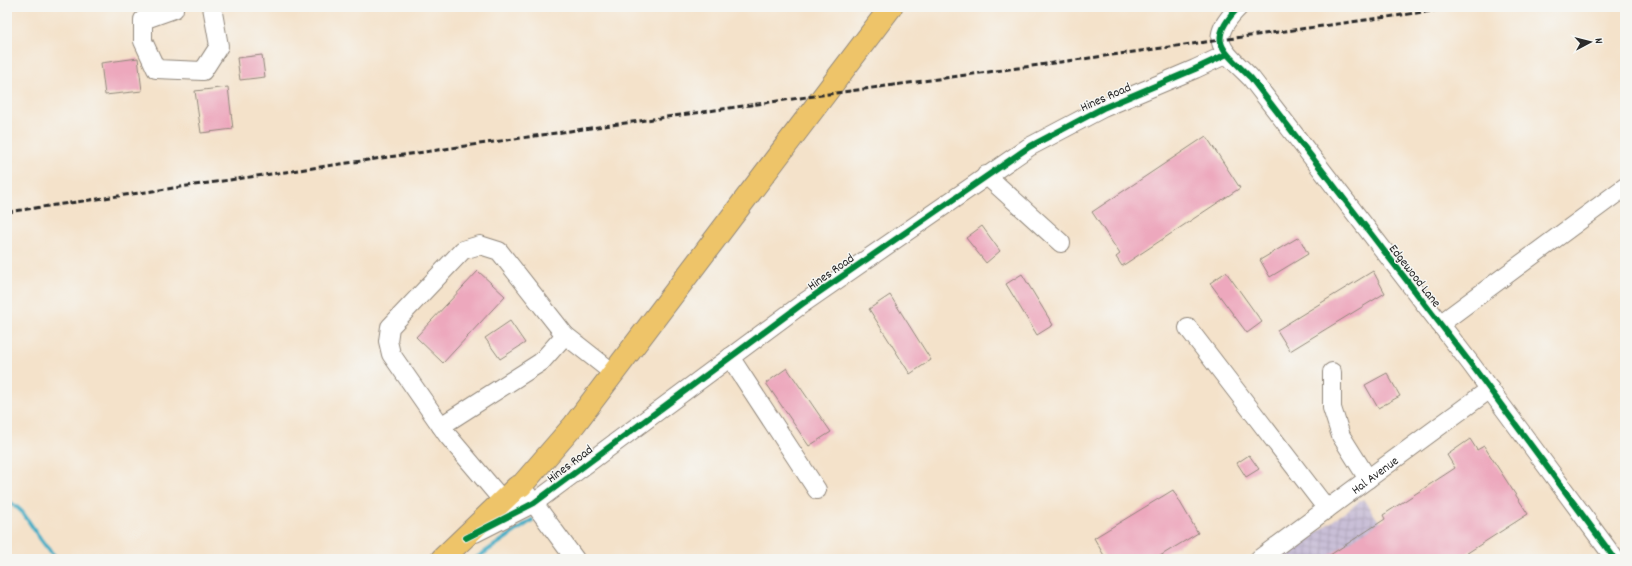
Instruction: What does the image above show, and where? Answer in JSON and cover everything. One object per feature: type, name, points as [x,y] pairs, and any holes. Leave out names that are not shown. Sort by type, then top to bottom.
[{"type":"main road","points":[[442,559],[466,538],[507,507],[521,486],[574,425],[612,372],[891,7]]},
{"type":"street","points":[[174,7],[174,9],[143,20],[142,41],[156,69],[203,71],[219,46],[212,7]]},
{"type":"street","name":"Edgewood Lane","points":[[1239,7],[1226,20],[1221,30],[1219,40],[1227,54],[1251,78],[1618,554]]},
{"type":"street","name":"Hines Road","points":[[507,507],[534,503],[802,304],[986,175],[1029,147],[1072,122],[1227,54]]},
{"type":"street","points":[[986,175],[1061,243]]},
{"type":"street","points":[[1440,324],[1625,187]]},
{"type":"street","points":[[507,507],[441,426],[391,354],[388,341],[390,327],[463,250],[480,245],[498,251],[565,335],[612,372]]},
{"type":"street","points":[[1188,328],[1327,509]]},
{"type":"street","points":[[441,426],[541,362],[565,335]]},
{"type":"street","points":[[730,357],[817,490]]},
{"type":"street","points":[[1332,372],[1332,408],[1341,436],[1368,479]]},
{"type":"street","name":"Hal Avenue","points":[[1259,559],[1490,389]]},
{"type":"street","points":[[521,486],[576,559]]},
{"type":"shaded area","points":[[1363,499],[1406,559],[1280,559]]},
{"type":"building","points":[[262,55],[265,77],[240,80],[237,58]]},
{"type":"building","points":[[138,58],[142,91],[105,95],[101,63]]},
{"type":"building","points":[[228,87],[233,129],[201,133],[195,91]]},
{"type":"building","points":[[1206,136],[1240,188],[1122,266],[1116,257],[1120,254],[1092,212]]},
{"type":"building","points":[[982,226],[1000,251],[986,263],[966,238]]},
{"type":"building","points":[[1299,237],[1308,254],[1270,277],[1260,260]]},
{"type":"building","points":[[478,271],[505,296],[443,363],[416,337]]},
{"type":"building","points":[[1373,271],[1385,293],[1290,351],[1277,330]]},
{"type":"building","points":[[1226,272],[1262,322],[1247,333],[1210,283]]},
{"type":"building","points":[[1022,274],[1053,325],[1037,335],[1006,284]]},
{"type":"building","points":[[890,295],[931,360],[910,374],[869,309]]},
{"type":"building","points":[[510,321],[525,343],[500,359],[485,338]]},
{"type":"building","points":[[787,368],[831,432],[809,446],[766,383]]},
{"type":"building","points":[[1387,373],[1400,396],[1378,408],[1365,385]]},
{"type":"building","points":[[1470,439],[1477,450],[1484,446],[1528,514],[1458,559],[1324,559],[1385,519],[1383,515],[1455,468],[1447,455]]},
{"type":"building","points":[[1249,455],[1259,469],[1246,477],[1237,463]]},
{"type":"building","points":[[1173,490],[1198,533],[1155,559],[1106,559],[1094,538]]},
{"type":"waterway","points":[[7,500],[22,512],[52,554],[58,559]]},
{"type":"waterway","points":[[475,559],[532,520]]},
{"type":"railway","points":[[7,212],[785,100],[1460,7]]},
{"type":"cycle path","points":[[1239,7],[1223,28],[1220,37],[1226,52],[1251,78],[1471,364],[1615,559]]},
{"type":"cycle path","points":[[466,538],[534,503],[802,304],[1029,147],[1103,108],[1227,54]]}]
